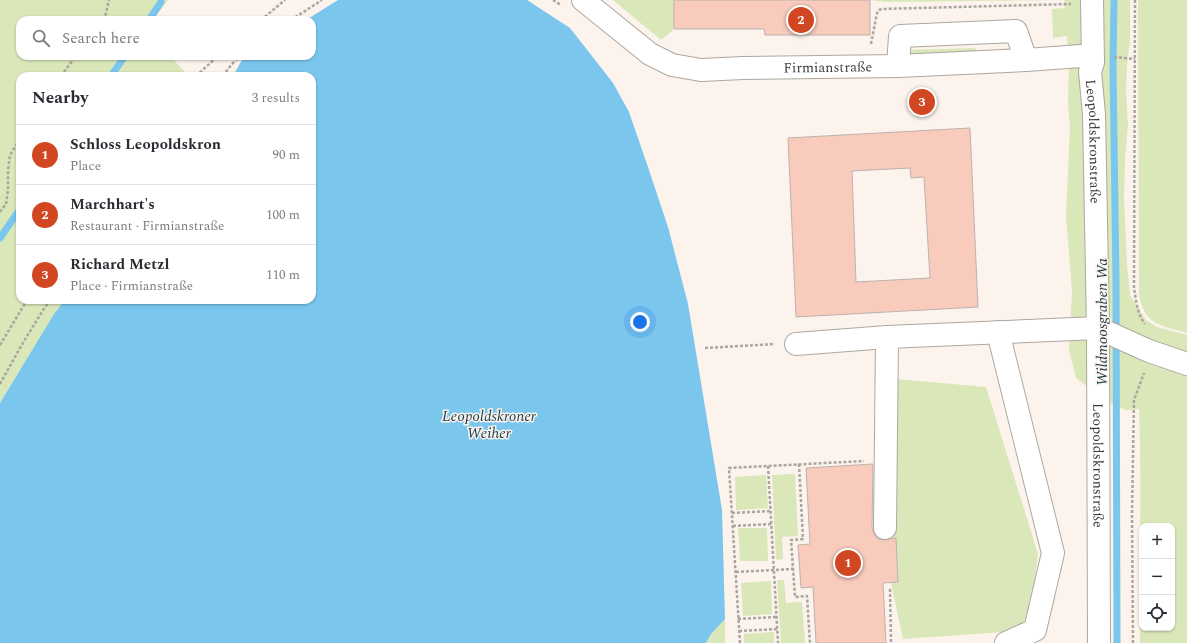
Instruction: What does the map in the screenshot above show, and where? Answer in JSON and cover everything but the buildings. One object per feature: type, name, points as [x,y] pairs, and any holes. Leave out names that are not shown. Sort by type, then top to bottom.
[{"type":"street","name":"Firmianstraße","points":[[584,0],[650,54],[672,65],[701,70],[898,66],[1081,56],[1093,62]]},
{"type":"street","name":"Leopoldskronstraße","points":[[1085,2],[1093,62],[1090,72],[1094,114],[1102,330],[1099,643]]},
{"type":"street","points":[[898,66],[900,36],[1016,31],[1026,60]]},
{"type":"street","points":[[796,344],[998,332],[1102,330],[1149,351],[1187,364]]},
{"type":"street","points":[[998,332],[1053,553],[1035,630],[1006,643]]},
{"type":"street","points":[[885,528],[887,338]]},
{"type":"path","points":[[105,16],[109,0]]},
{"type":"path","points":[[266,16],[285,0]]},
{"type":"path","points":[[298,16],[322,0]]},
{"type":"path","points":[[1135,0],[1134,288],[1137,307],[1146,326]]},
{"type":"path","points":[[870,47],[877,13],[882,9],[1085,2]]},
{"type":"path","points":[[1121,57],[1135,59]]},
{"type":"path","points":[[64,72],[73,60]]},
{"type":"path","points":[[200,72],[214,60]]},
{"type":"path","points":[[226,72],[237,60]]},
{"type":"path","points":[[0,212],[6,204],[10,155],[16,145]]},
{"type":"path","points":[[0,345],[25,304]]},
{"type":"path","points":[[0,384],[21,346],[48,304]]},
{"type":"path","points":[[705,348],[796,344]]},
{"type":"path","points":[[1133,643],[1132,513],[1134,400],[1145,371]]},
{"type":"path","points":[[740,643],[729,468],[885,460]]},
{"type":"path","points":[[799,464],[803,539],[791,540],[795,597],[807,596],[810,643]]},
{"type":"path","points":[[768,466],[778,643]]},
{"type":"path","points":[[732,513],[770,511]]},
{"type":"path","points":[[733,526],[771,524]]},
{"type":"path","points":[[736,572],[793,569]]},
{"type":"path","points":[[890,589],[892,643]]},
{"type":"path","points":[[738,619],[776,617]]},
{"type":"path","points":[[739,632],[777,629]]},
{"type":"green space","points":[[0,0],[168,0],[156,16],[16,16],[16,60],[174,60],[185,72],[16,72],[16,304],[62,304],[54,314],[0,403]]},
{"type":"green space","points":[[613,0],[870,0],[870,35],[765,35],[764,29],[674,29],[661,40]]},
{"type":"green space","points":[[870,0],[1064,0],[886,2]]},
{"type":"green space","points":[[1064,0],[1130,0],[1130,40],[1126,91],[1128,126],[1124,199],[1130,295],[1146,320],[1157,327],[1187,335],[1187,643],[1140,643],[1140,631],[1175,631],[1175,523],[1140,523],[1139,409],[1126,410],[1106,401],[1076,378],[1069,350],[1072,291],[1066,216],[1070,128],[1068,102],[1069,67],[1067,36],[1053,38],[1052,9],[1065,8]]},
{"type":"green space","points":[[1138,0],[1187,0],[1187,333],[1162,326],[1150,319],[1142,306],[1139,296]]},
{"type":"green space","points":[[974,48],[977,50],[976,52],[908,56],[908,50]]},
{"type":"green space","points":[[896,379],[986,387],[1038,554],[1031,609],[1018,631],[903,639],[891,583],[898,582],[896,538],[889,538]]},
{"type":"green space","points":[[795,474],[798,536],[782,537],[783,559],[776,560],[772,475]]},
{"type":"green space","points":[[766,475],[768,508],[736,510],[735,477]]},
{"type":"green space","points":[[738,528],[767,528],[768,561],[740,561]]},
{"type":"green space","points":[[777,580],[784,580],[786,603],[802,602],[805,643],[781,643]]},
{"type":"green space","points":[[771,581],[772,614],[743,616],[741,583]]},
{"type":"green space","points":[[725,619],[725,643],[706,643],[711,634]]},
{"type":"green space","points":[[774,632],[774,643],[744,643],[744,634]]},
{"type":"water","name":"Leopoldskroner Weiher","points":[[338,0],[527,0],[570,28],[613,83],[629,112],[649,170],[668,227],[688,304],[722,510],[725,619],[711,634],[706,643],[0,643],[0,403],[54,314],[62,304],[316,304],[316,72],[235,72],[242,60],[316,60],[316,16],[312,16]]},
{"type":"waterway","name":"Wildmoosgraben Wa","points":[[1114,0],[1113,66],[1116,281],[1117,643]]},
{"type":"waterway","points":[[152,16],[161,2]]},
{"type":"waterway","points":[[114,72],[122,60]]},
{"type":"waterway","points":[[0,238],[16,215]]},
{"type":"place","name":"Marchhart's","points":[[801,20]]},
{"type":"place","name":"Richard Metzl","points":[[922,102]]},
{"type":"place","name":"Schloss Leopoldskron","points":[[848,563]]}]
